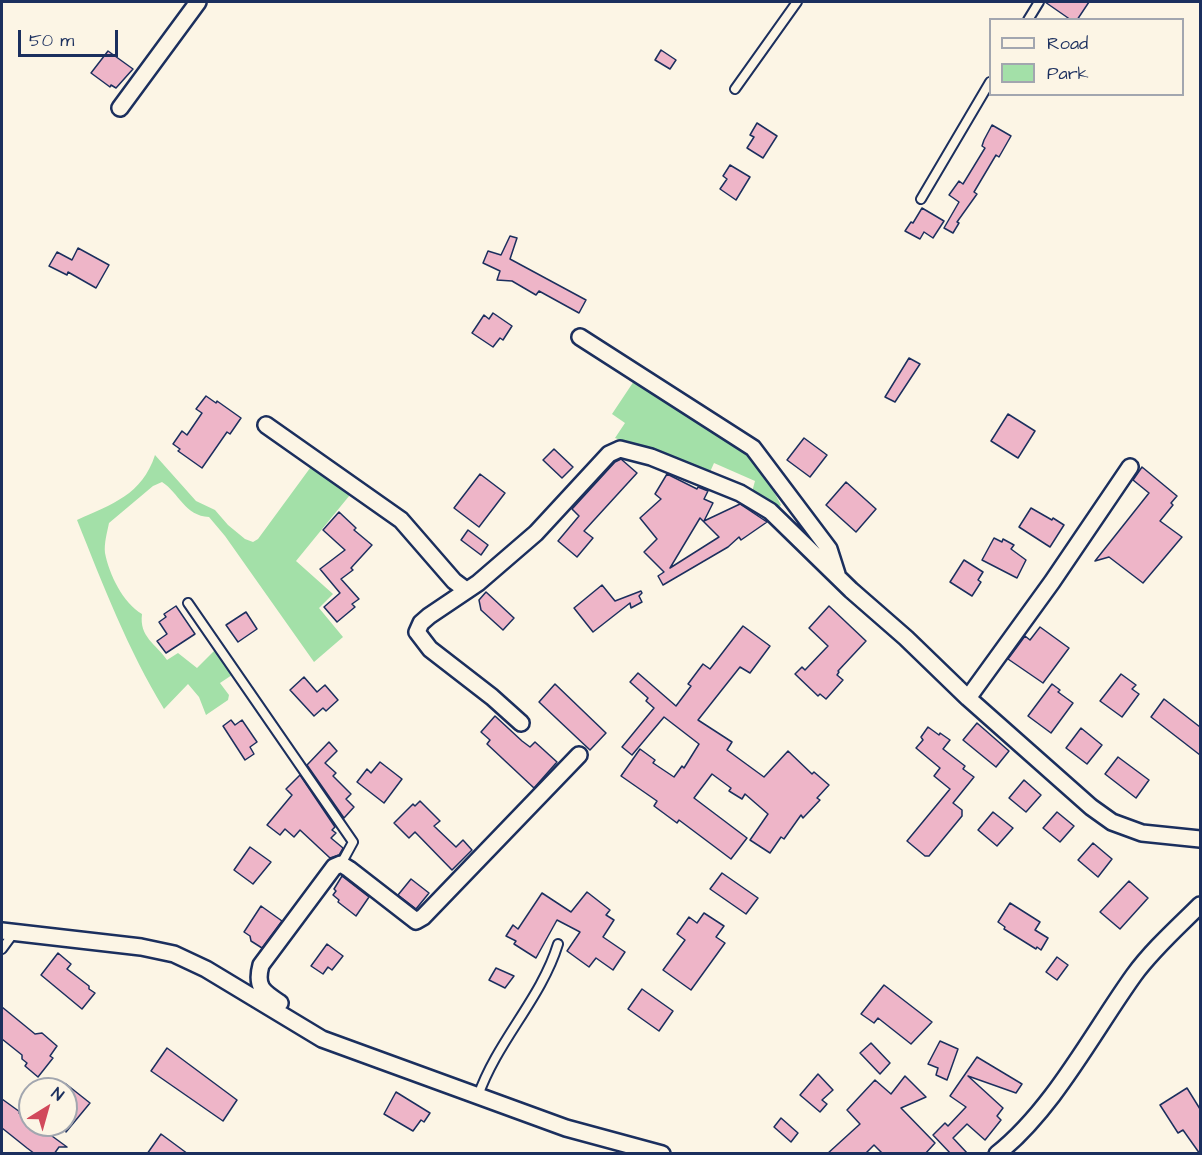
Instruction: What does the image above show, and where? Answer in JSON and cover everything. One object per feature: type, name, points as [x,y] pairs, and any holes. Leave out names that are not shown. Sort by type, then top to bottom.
[{"type":"street","points":[[120,108],[198,2]]},
{"type":"street","points":[[580,337],[753,448],[829,549],[838,577]]},
{"type":"street","points":[[266,425],[401,520],[454,581],[466,590]]},
{"type":"street","points":[[521,723],[492,697],[430,649],[417,632],[421,623],[429,616],[478,583],[536,533],[609,454],[620,449],[651,457],[740,493],[770,512],[968,698],[1091,807],[1112,822],[1142,833],[1200,838]]},
{"type":"street","points":[[968,698],[1052,582],[1130,467]]},
{"type":"street","points":[[322,1040],[318,1029],[266,994],[257,977],[261,965],[334,867],[341,864],[417,921],[579,755]]},
{"type":"street","points":[[998,1154],[1035,1117],[1136,973],[1200,905]]},
{"type":"street","points":[[7,932],[141,947],[174,954],[206,969],[322,1040],[566,1128],[662,1154]]},
{"type":"lane","points":[[735,89],[797,2]]},
{"type":"lane","points":[[1029,18],[1039,2]]},
{"type":"lane","points":[[921,199],[989,84]]},
{"type":"lane","points":[[188,603],[353,842],[341,864]]},
{"type":"lane","points":[[2,949],[7,932]]},
{"type":"lane","points":[[478,1096],[490,1067],[551,968],[558,944]]},
{"type":"green space","points":[[636,378],[752,456],[781,505],[777,510],[752,492],[755,481],[714,463],[710,472],[615,438],[625,423],[612,414]]},
{"type":"green space","points":[[155,455],[196,501],[215,510],[228,525],[245,539],[253,542],[258,539],[313,464],[354,490],[296,561],[333,594],[319,608],[343,637],[314,662],[225,536],[209,517],[194,513],[162,482],[153,486],[109,523],[105,553],[110,570],[123,595],[142,614],[143,629],[149,640],[167,660],[178,653],[197,668],[215,650],[232,675],[220,683],[229,695],[228,700],[206,715],[199,697],[188,684],[164,709],[106,593],[77,520],[114,503],[134,489],[149,469]]},
{"type":"building","points":[[1045,2],[1089,2],[1078,18],[1068,18]]},
{"type":"building","points":[[661,50],[676,60],[670,69],[655,60]]},
{"type":"building","points":[[108,51],[133,69],[116,88],[111,85],[110,87],[91,73]]},
{"type":"building","points":[[757,123],[777,136],[763,158],[747,148],[754,137],[750,135]]},
{"type":"building","points":[[992,125],[1011,136],[999,157],[996,155],[974,192],[977,194],[957,222],[959,223],[953,233],[944,228],[959,202],[949,195],[959,181],[963,184],[985,148],[982,146]]},
{"type":"building","points":[[730,165],[750,177],[736,200],[720,189],[727,179],[723,176]]},
{"type":"building","points":[[922,208],[944,221],[933,238],[924,232],[920,239],[905,231]]},
{"type":"building","points":[[510,236],[517,238],[510,259],[586,300],[579,313],[539,291],[536,295],[512,281],[497,280],[500,271],[483,263],[488,251],[501,255]]},
{"type":"building","points":[[78,248],[109,265],[96,288],[68,272],[67,275],[49,266],[57,252],[72,260]]},
{"type":"building","points":[[493,313],[512,326],[503,340],[500,338],[493,347],[472,333],[484,315],[489,319]]},
{"type":"building","points":[[909,358],[920,364],[895,402],[885,397]]},
{"type":"building","points":[[206,396],[241,418],[230,434],[227,432],[202,468],[178,451],[180,449],[173,444],[182,431],[187,435],[202,413],[196,409]]},
{"type":"building","points":[[1008,414],[1035,431],[1018,458],[991,441]]},
{"type":"building","points":[[804,438],[827,455],[810,477],[787,460]]},
{"type":"building","points":[[554,449],[573,467],[562,478],[543,460]]},
{"type":"building","points":[[621,459],[637,473],[584,531],[593,538],[577,557],[558,541],[579,516],[572,509],[615,462]]},
{"type":"building","points":[[1142,467],[1177,496],[1160,521],[1182,537],[1143,583],[1109,557],[1095,561],[1149,493],[1133,480]]},
{"type":"building","points":[[480,474],[505,493],[479,527],[454,508]]},
{"type":"building","points":[[667,474],[697,489],[698,487],[708,491],[704,499],[713,503],[704,521],[740,504],[767,522],[741,540],[739,537],[728,547],[663,585],[658,576],[664,572],[644,552],[657,539],[640,518],[661,499],[655,494]],"holes":[[[700,518],[719,537],[670,568]]]},
{"type":"building","points":[[846,482],[876,509],[856,532],[826,505]]},
{"type":"building","points":[[1031,508],[1064,525],[1050,547],[1019,527]]},
{"type":"building","points":[[339,512],[356,528],[354,530],[372,545],[351,568],[353,570],[341,579],[359,599],[352,604],[355,607],[337,622],[324,607],[340,593],[320,569],[345,550],[323,530]]},
{"type":"building","points":[[468,530],[488,545],[481,555],[461,540]]},
{"type":"building","points":[[994,538],[1002,542],[1003,539],[1014,545],[1011,549],[1026,560],[1017,578],[982,560]]},
{"type":"building","points":[[964,560],[983,572],[978,580],[981,582],[972,596],[950,582]]},
{"type":"building","points":[[602,585],[615,601],[641,591],[639,596],[642,602],[631,608],[630,603],[593,632],[574,608]]},
{"type":"building","points":[[486,592],[514,618],[503,630],[481,610],[479,600]]},
{"type":"building","points":[[176,606],[195,634],[166,653],[157,641],[167,634],[159,622],[166,617],[164,614]]},
{"type":"building","points":[[829,606],[866,641],[838,671],[837,675],[843,680],[826,699],[820,694],[818,696],[795,674],[802,667],[805,670],[828,646],[809,628]]},
{"type":"building","points":[[246,612],[257,629],[238,642],[226,625]]},
{"type":"building","points":[[743,626],[770,646],[750,673],[740,667],[698,720],[732,742],[727,750],[764,777],[788,751],[812,774],[814,772],[829,785],[817,798],[820,800],[803,818],[801,815],[784,839],[781,837],[770,853],[750,840],[768,814],[745,794],[742,799],[729,791],[731,788],[712,774],[694,798],[747,838],[731,859],[679,820],[677,823],[654,806],[657,801],[621,776],[640,749],[655,760],[653,763],[674,777],[682,766],[684,768],[699,744],[664,717],[632,755],[622,747],[654,708],[646,701],[648,698],[630,682],[638,673],[676,706],[691,686],[688,684],[703,664],[710,669]]},
{"type":"building","points":[[1040,627],[1069,648],[1043,683],[1008,659],[1025,636],[1030,640]]},
{"type":"building","points":[[1121,674],[1136,685],[1132,689],[1139,694],[1122,717],[1100,701]]},
{"type":"building","points":[[304,677],[317,692],[325,685],[338,700],[326,711],[323,708],[314,716],[290,690]]},
{"type":"building","points":[[555,684],[606,733],[590,750],[539,702]]},
{"type":"building","points":[[1052,684],[1060,690],[1058,692],[1073,703],[1051,733],[1028,716]]},
{"type":"building","points":[[1164,699],[1200,727],[1200,755],[1151,717]]},
{"type":"building","points":[[495,716],[530,747],[535,742],[557,762],[534,788],[487,744],[490,740],[481,732]]},
{"type":"building","points":[[231,720],[235,725],[242,720],[257,742],[250,747],[254,754],[245,760],[223,726]]},
{"type":"building","points":[[977,723],[1009,751],[996,767],[963,740]]},
{"type":"building","points":[[928,727],[950,740],[943,749],[965,766],[963,769],[974,777],[953,803],[962,810],[962,816],[929,856],[925,856],[907,841],[950,789],[934,776],[940,768],[916,748],[923,740],[921,737]]},
{"type":"building","points":[[1081,728],[1102,745],[1087,764],[1066,748]]},
{"type":"building","points":[[329,742],[337,751],[325,763],[336,773],[333,776],[351,794],[346,799],[354,807],[344,818],[307,765]]},
{"type":"building","points":[[1118,757],[1149,780],[1136,798],[1105,774]]},
{"type":"building","points":[[380,762],[402,779],[384,803],[357,782],[367,769],[371,773]]},
{"type":"building","points":[[300,775],[335,827],[332,830],[336,833],[331,838],[343,848],[339,855],[330,858],[300,830],[294,837],[285,829],[280,835],[267,825],[292,795],[286,789]]},
{"type":"building","points":[[1024,780],[1041,795],[1026,812],[1009,798]]},
{"type":"building","points":[[420,801],[440,821],[434,826],[456,847],[463,840],[472,850],[452,870],[415,832],[409,838],[394,823],[413,804],[415,806]]},
{"type":"building","points":[[993,812],[1013,828],[997,846],[978,830]]},
{"type":"building","points":[[1057,812],[1074,826],[1060,842],[1043,828]]},
{"type":"building","points":[[1093,843],[1112,859],[1098,877],[1078,860]]},
{"type":"building","points":[[250,847],[271,862],[253,884],[234,870]]},
{"type":"building","points":[[722,873],[758,898],[746,914],[710,889]]},
{"type":"building","points":[[342,876],[369,897],[356,916],[333,895]]},
{"type":"building","points":[[411,879],[429,893],[416,909],[398,895]]},
{"type":"building","points":[[1129,881],[1148,898],[1120,929],[1100,912]]},
{"type":"building","points":[[587,892],[610,910],[606,915],[614,920],[603,937],[625,952],[613,970],[596,958],[589,967],[567,951],[580,932],[557,920],[536,958],[514,944],[516,941],[506,936],[513,925],[518,929],[542,893],[571,912]]},
{"type":"building","points":[[1010,903],[1040,922],[1035,930],[1048,938],[1041,950],[1004,929],[1005,927],[998,922]]},
{"type":"building","points":[[261,906],[282,921],[262,948],[251,941],[250,936],[244,932]]},
{"type":"building","points":[[704,913],[724,926],[716,937],[725,943],[691,990],[663,970],[685,940],[677,934],[689,917],[697,923]]},
{"type":"building","points":[[327,944],[343,956],[332,970],[328,967],[323,974],[311,966]]},
{"type":"building","points":[[58,953],[71,964],[67,969],[95,993],[82,1009],[41,975]]},
{"type":"building","points":[[1057,957],[1068,965],[1057,980],[1046,972]]},
{"type":"building","points":[[496,968],[514,976],[505,988],[489,980]]},
{"type":"building","points":[[884,985],[932,1022],[911,1044],[878,1018],[874,1023],[861,1014]]},
{"type":"building","points":[[642,989],[673,1011],[659,1031],[628,1009]]},
{"type":"building","points":[[2,1007],[35,1034],[42,1033],[57,1046],[50,1056],[53,1058],[38,1077],[25,1066],[27,1063],[22,1059],[22,1055],[2,1039]]},
{"type":"building","points":[[940,1041],[958,1049],[947,1080],[936,1075],[938,1068],[928,1064]]},
{"type":"building","points":[[871,1043],[890,1063],[880,1074],[860,1053]]},
{"type":"building","points":[[167,1048],[237,1100],[223,1121],[151,1071]]},
{"type":"building","points":[[977,1057],[1022,1084],[1016,1093],[968,1076],[1003,1108],[997,1116],[1001,1120],[985,1140],[967,1124],[953,1138],[968,1154],[951,1154],[933,1135],[945,1123],[948,1126],[966,1107],[950,1096]]},
{"type":"building","points":[[818,1074],[833,1090],[822,1100],[827,1104],[820,1112],[800,1095]]},
{"type":"building","points":[[905,1076],[926,1097],[901,1108],[935,1143],[925,1154],[883,1154],[874,1145],[865,1154],[827,1154],[860,1124],[847,1110],[875,1080],[891,1094]]},
{"type":"building","points":[[1187,1088],[1200,1109],[1200,1154],[1183,1130],[1178,1133],[1160,1105]]},
{"type":"building","points":[[396,1092],[430,1113],[424,1122],[421,1120],[413,1131],[384,1114]]},
{"type":"building","points":[[78,1094],[90,1103],[78,1118]]},
{"type":"building","points":[[2,1099],[18,1111],[18,1137],[53,1137],[67,1147],[59,1147],[54,1154],[35,1154],[2,1128]]},
{"type":"building","points":[[781,1118],[798,1133],[791,1142],[774,1127]]},
{"type":"building","points":[[161,1134],[188,1154],[147,1154]]}]
